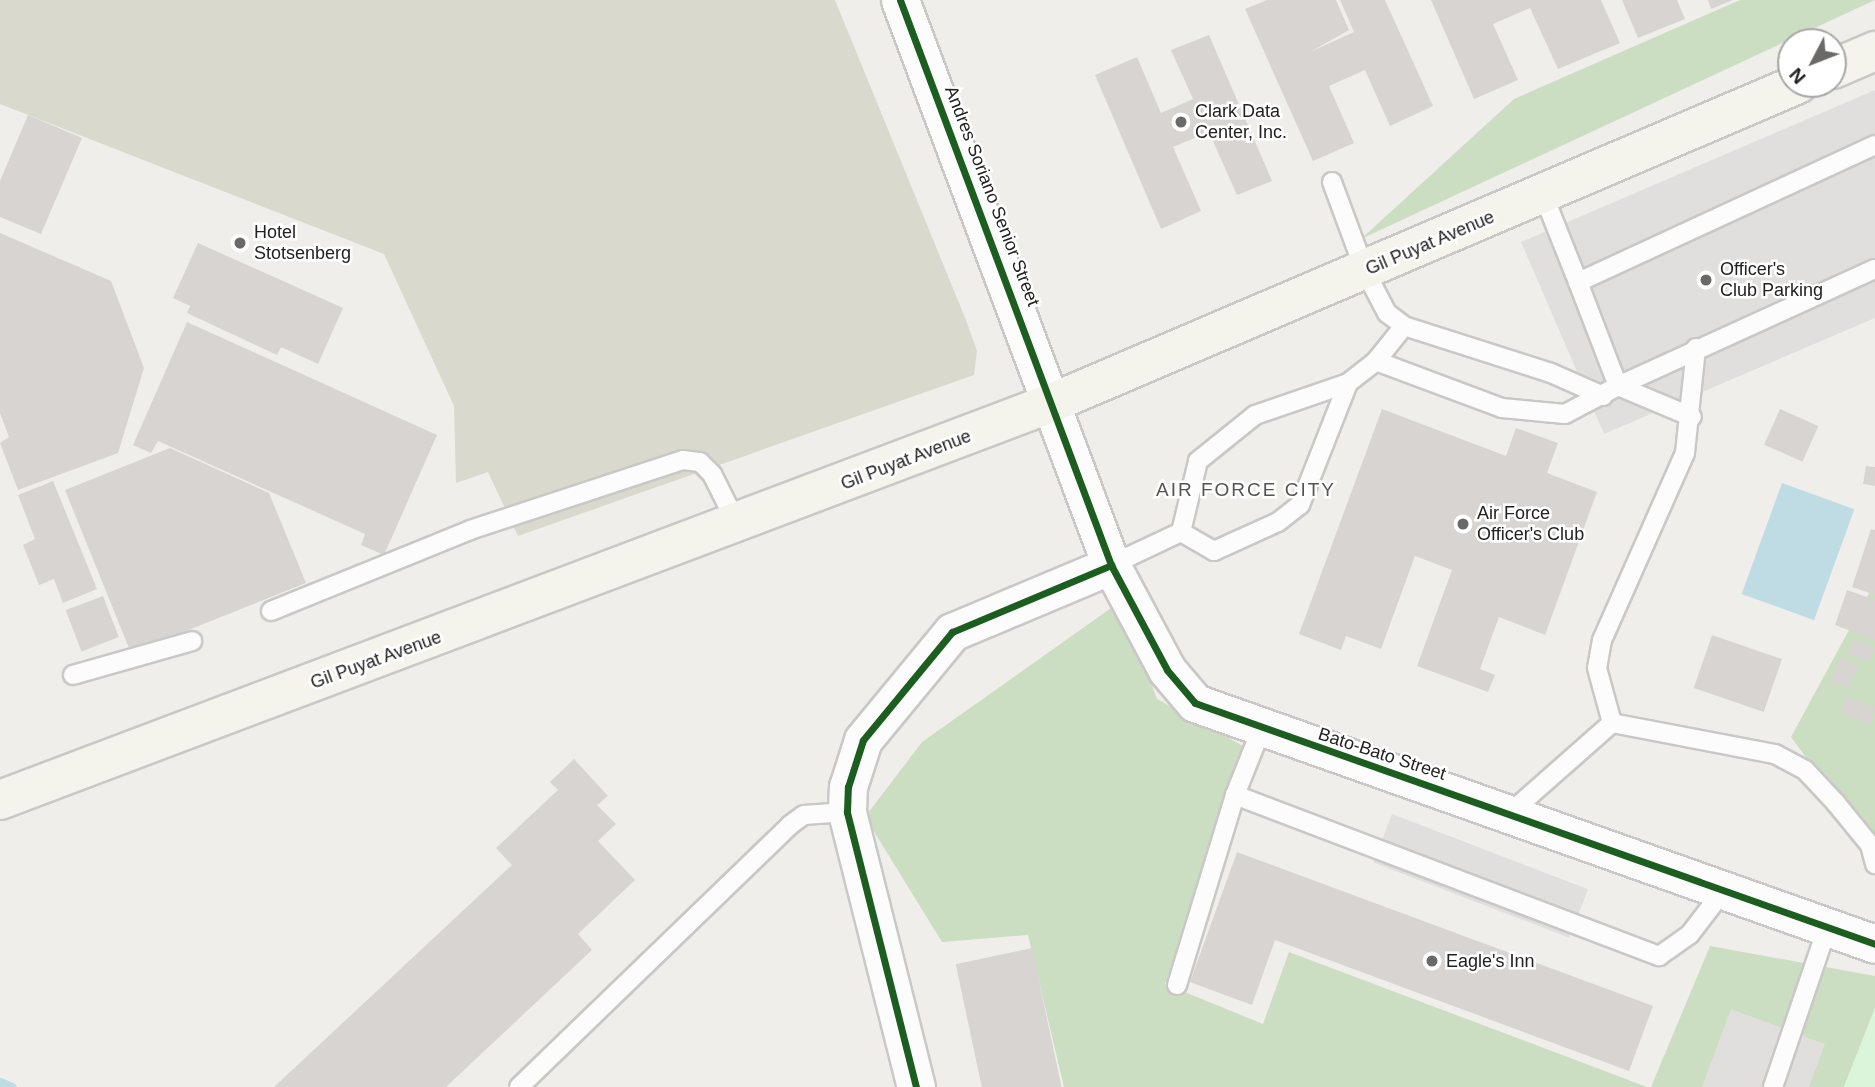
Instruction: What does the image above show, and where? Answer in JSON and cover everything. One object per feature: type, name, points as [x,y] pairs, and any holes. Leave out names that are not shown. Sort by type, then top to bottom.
[{"type":"main road","points":[[1847,63],[1875,51]]},
{"type":"main road","name":"Gil Puyat Avenue","points":[[0,800],[737,526],[1054,402],[1777,93]]},
{"type":"street","name":"Andres Soriano Senior Street","points":[[900,0],[1054,402]]},
{"type":"street","name":"Bato-Bato Street","points":[[1054,402],[1111,565],[1167,670],[1195,703],[1261,730],[1511,812],[1875,944]]},
{"type":"street","points":[[916,1087],[847,812],[848,786],[863,740],[952,632],[1111,565]]},
{"type":"lane","points":[[1578,282],[1875,145]]},
{"type":"lane","points":[[1332,182],[1365,271],[1387,313],[1404,326],[1692,417]]},
{"type":"lane","points":[[1543,194],[1578,282],[1611,391]]},
{"type":"lane","points":[[1376,361],[1502,408],[1565,414],[1696,348],[1875,269]]},
{"type":"lane","points":[[1181,532],[1198,461],[1255,415],[1348,383],[1376,361],[1404,326]]},
{"type":"lane","points":[[1612,723],[1597,668],[1602,640],[1685,453],[1692,417],[1696,348]]},
{"type":"lane","points":[[1181,532],[1214,551],[1278,522],[1300,505],[1348,383]]},
{"type":"lane","points":[[271,611],[470,530],[683,460],[700,462],[712,474],[737,526]]},
{"type":"lane","points":[[1111,565],[1181,532]]},
{"type":"lane","points":[[73,675],[192,641]]},
{"type":"lane","points":[[1511,812],[1612,723]]},
{"type":"lane","points":[[1612,723],[1775,754],[1805,770],[1873,840],[1875,864]]},
{"type":"lane","points":[[1177,985],[1235,795],[1261,730]]},
{"type":"lane","points":[[1235,795],[1660,956],[1690,934],[1723,891]]},
{"type":"lane","points":[[519,1087],[790,825],[804,815],[847,812]]},
{"type":"lane","points":[[1773,1087],[1826,928]]},
{"type":"shaded area","points":[[0,0],[835,0],[966,320],[977,351],[974,375],[518,536],[488,472],[456,483],[454,406],[384,254],[0,104]]},
{"type":"shaded area","name":"Officer's Club Parking","points":[[1875,90],[1875,318],[1604,434],[1521,242]]},
{"type":"shaded area","points":[[1392,814],[1588,889],[1569,938],[1373,863]]},
{"type":"shaded area","points":[[1731,1009],[1825,1044],[1809,1087],[1702,1087]]},
{"type":"green space","points":[[1740,0],[1875,0],[1815,28],[1777,28],[1777,46],[1361,239],[1514,99]]},
{"type":"green space","points":[[1875,582],[1875,851],[1791,737]]},
{"type":"green space","points":[[1121,601],[1157,699],[1245,747],[1165,984],[1263,1024],[1289,952],[1647,1087],[1064,1087],[1028,935],[942,942],[865,817],[922,742]]},
{"type":"green space","points":[[1710,946],[1875,976],[1875,1008],[1844,1087],[1651,1087]]},
{"type":"green space","points":[[1875,1008],[1875,1087],[1844,1087]]},
{"type":"water","points":[[1782,483],[1854,509],[1814,620],[1742,594]]},
{"type":"building","name":"Clark Data Center, Inc.","points":[[1267,0],[1336,0],[1349,30],[1310,52],[1354,32],[1340,0],[1385,0],[1433,106],[1390,126],[1365,70],[1329,86],[1354,143],[1313,161],[1245,9]]},
{"type":"building","points":[[1431,0],[1601,0],[1620,43],[1558,69],[1530,8],[1493,24],[1518,80],[1474,99]]},
{"type":"building","points":[[1622,0],[1677,0],[1685,19],[1638,38]]},
{"type":"building","points":[[1708,0],[1733,0],[1711,9]]},
{"type":"building","name":"Clark Data Center, Inc.","points":[[1209,35],[1272,181],[1237,195],[1209,132],[1173,147],[1201,211],[1161,229],[1095,75],[1137,57],[1161,113],[1193,99],[1171,50]]},
{"type":"building","points":[[28,115],[82,138],[41,234],[0,217],[0,181]]},
{"type":"building","points":[[0,233],[111,281],[144,368],[118,453],[18,490],[0,443],[9,437],[0,413]]},
{"type":"building","points":[[198,243],[343,308],[318,364],[281,347],[277,355],[187,313],[190,306],[173,298]]},
{"type":"building","points":[[187,322],[437,435],[384,555],[361,545],[365,534],[158,441],[151,453],[133,445]]},
{"type":"building","name":"Air Force Officer's Club","points":[[1382,409],[1506,456],[1516,428],[1558,443],[1547,473],[1597,492],[1545,635],[1499,617],[1480,669],[1495,675],[1488,692],[1417,666],[1452,570],[1415,556],[1381,649],[1346,636],[1341,650],[1299,634]]},
{"type":"building","points":[[1780,409],[1818,426],[1803,462],[1764,445]]},
{"type":"building","points":[[170,448],[269,493],[306,583],[131,653],[65,490]]},
{"type":"building","points":[[1866,466],[1875,467],[1875,486],[1863,484]]},
{"type":"building","points":[[53,481],[97,589],[63,603],[54,579],[39,585],[23,545],[35,539],[18,495]]},
{"type":"building","points":[[1871,529],[1875,530],[1875,595],[1852,587]]},
{"type":"building","points":[[1847,590],[1875,600],[1875,640],[1835,625]]},
{"type":"building","points":[[103,596],[119,637],[81,651],[66,610]]},
{"type":"building","points":[[1712,635],[1782,659],[1764,712],[1694,688]]},
{"type":"building","points":[[1854,639],[1875,648],[1869,662],[1848,653]]},
{"type":"building","points":[[1842,657],[1859,666],[1847,689],[1830,680]]},
{"type":"building","points":[[1846,697],[1875,707],[1872,725],[1840,713]]},
{"type":"building","points":[[574,759],[608,796],[597,805],[616,824],[598,841],[635,880],[578,934],[592,950],[446,1087],[274,1087],[512,865],[496,848],[558,790],[550,782]]},
{"type":"building","name":"Eagle's Inn","points":[[1237,852],[1653,1006],[1629,1071],[1275,940],[1252,1005],[1190,982]]},
{"type":"building","points":[[1032,948],[1062,1087],[982,1087],[956,964]]},
{"type":"waterway","points":[[0,1082],[12,1087]]},
{"type":"cycle path","points":[[900,0],[1111,565],[1167,670],[1195,703],[1875,944]]},
{"type":"cycle path","points":[[916,1087],[847,812],[848,787],[863,740],[952,632],[1111,565]]},
{"type":"place","name":"Clark Data Center, Inc.","points":[[1181,122]]},
{"type":"place","name":"Hotel Stotsenberg","points":[[240,243]]},
{"type":"place","name":"Officer's Club Parking","points":[[1706,280]]},
{"type":"place","name":"Air Force Officer's Club","points":[[1463,524]]},
{"type":"place","name":"Eagle's Inn","points":[[1432,961]]},
{"type":"district","name":"AIR FORCE CITY","points":[[1246,490]]}]
